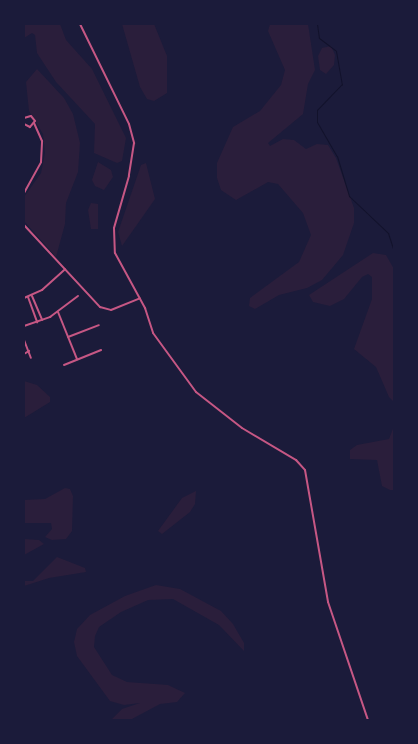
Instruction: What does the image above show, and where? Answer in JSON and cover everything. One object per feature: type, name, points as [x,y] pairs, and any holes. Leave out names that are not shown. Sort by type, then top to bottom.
[{"type":"street","points":[[80,24],[132,134],[134,156],[113,240],[115,253],[140,298],[153,333],[198,395],[242,428],[296,460],[304,470],[328,602],[368,720]]},
{"type":"street","points":[[24,118],[30,116],[42,141],[42,162],[24,193]]},
{"type":"street","points":[[24,124],[30,127],[34,123]]},
{"type":"street","points":[[24,225],[103,309],[111,310],[140,298]]},
{"type":"street","points":[[24,298],[32,296],[65,269]]},
{"type":"street","points":[[32,296],[42,320]]},
{"type":"street","points":[[24,326],[42,320],[58,312],[78,296]]},
{"type":"street","points":[[28,297],[37,322]]},
{"type":"street","points":[[58,312],[77,359]]},
{"type":"street","points":[[68,337],[99,325]]},
{"type":"street","points":[[24,340],[31,358]]},
{"type":"street","points":[[64,365],[101,350]]},
{"type":"street","points":[[24,354],[29,352]]},
{"type":"shaded area","points":[[24,24],[60,24],[66,40],[92,69],[126,138],[122,161],[117,163],[94,153],[95,124],[56,82],[37,53],[35,35],[32,33],[24,38]]},
{"type":"shaded area","points":[[122,24],[154,24],[167,56],[167,93],[154,101],[147,99],[140,87]]},
{"type":"shaded area","points":[[270,24],[308,24],[315,70],[308,84],[303,114],[268,143],[270,146],[283,139],[294,140],[306,149],[317,144],[328,145],[336,158],[354,208],[354,223],[343,255],[322,280],[307,288],[279,295],[255,309],[249,306],[250,298],[299,262],[311,235],[303,213],[278,184],[268,182],[236,200],[221,190],[217,178],[217,163],[233,127],[260,111],[281,85],[285,70],[268,31]]},
{"type":"shaded area","points":[[331,46],[335,55],[334,65],[326,74],[320,70],[318,56],[322,48]]},
{"type":"shaded area","points":[[37,69],[64,98],[73,114],[80,143],[78,172],[66,203],[65,224],[56,257],[24,221],[24,197],[41,173],[45,153],[43,134],[29,111],[26,82]]},
{"type":"shaded area","points":[[98,162],[111,170],[113,177],[104,190],[95,186],[92,180]]},
{"type":"shaded area","points":[[146,163],[155,199],[122,246],[118,232],[141,165]]},
{"type":"shaded area","points":[[91,203],[98,204],[98,229],[91,229],[88,210]]},
{"type":"shaded area","points":[[373,253],[386,255],[394,269],[394,402],[389,397],[376,367],[354,349],[372,299],[372,277],[368,274],[362,277],[344,299],[330,306],[313,302],[309,295]]},
{"type":"shaded area","points":[[24,381],[37,385],[50,397],[50,402],[24,418]]},
{"type":"shaded area","points":[[394,426],[394,490],[390,490],[382,486],[377,460],[350,459],[350,450],[357,445],[389,439]]},
{"type":"shaded area","points":[[65,488],[70,489],[73,496],[72,531],[66,539],[52,540],[45,537],[52,529],[51,523],[24,523],[24,500],[45,499]]},
{"type":"shaded area","points":[[196,491],[195,504],[190,512],[162,534],[158,531],[182,498]]},
{"type":"shaded area","points":[[24,539],[39,540],[44,544],[24,555]]},
{"type":"shaded area","points":[[57,557],[85,568],[86,572],[49,578],[24,586],[24,578],[25,581],[33,581]]},
{"type":"shaded area","points":[[156,585],[180,589],[221,611],[233,624],[244,643],[244,651],[219,625],[173,599],[148,600],[121,612],[99,627],[95,636],[94,647],[112,675],[127,682],[168,685],[185,693],[177,702],[160,704],[130,720],[111,720],[122,709],[140,703],[124,705],[110,701],[77,656],[74,642],[77,629],[90,615],[125,596]]},
{"type":"waterway","points":[[317,24],[319,38],[336,51],[342,84],[317,110],[317,122],[337,156],[349,196],[388,233],[394,252]]}]
